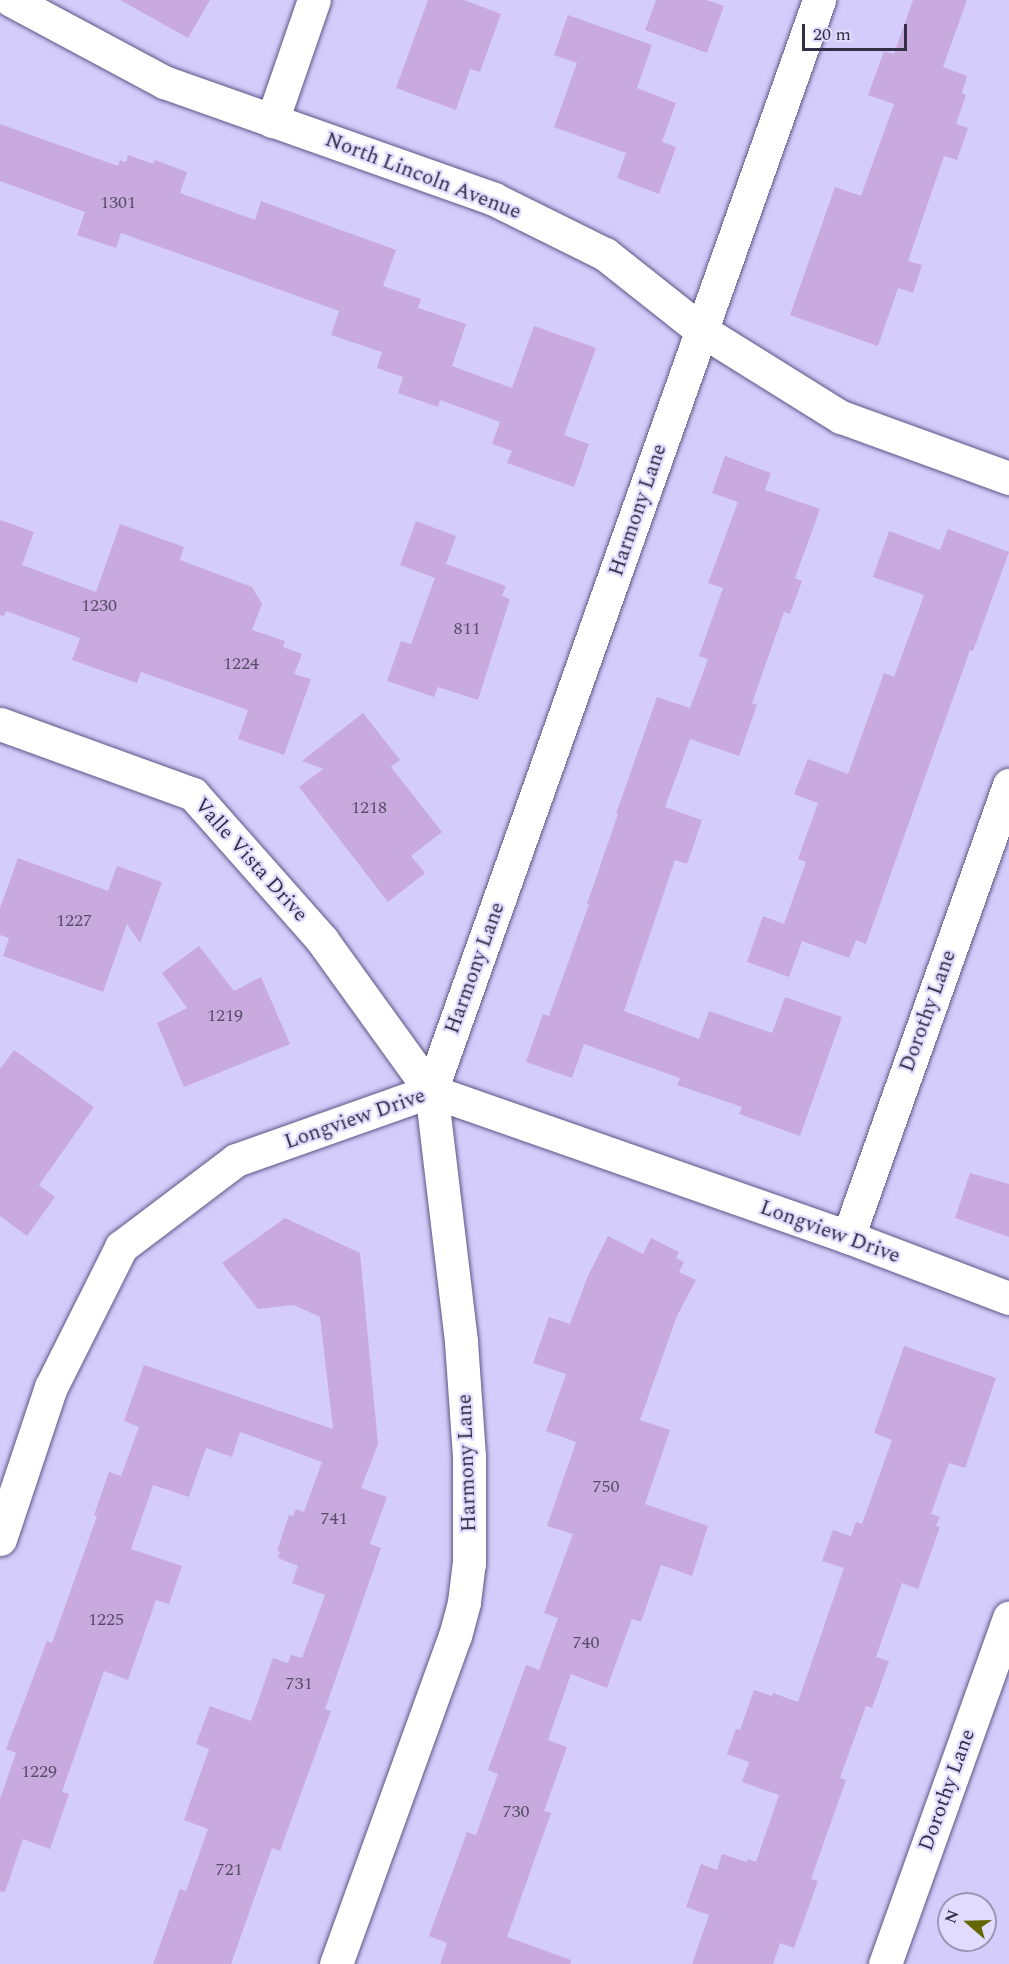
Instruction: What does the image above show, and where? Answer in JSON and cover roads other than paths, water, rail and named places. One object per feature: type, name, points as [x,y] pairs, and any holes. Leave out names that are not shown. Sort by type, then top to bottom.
[{"type":"street","name":"North Lincoln Avenue","points":[[11,0],[164,82],[504,204],[605,254],[701,330],[841,417],[1009,478]]},
{"type":"street","points":[[272,121],[314,0]]},
{"type":"street","name":"Harmony Lane","points":[[336,1964],[454,1636],[464,1602],[469,1564],[469,1456],[461,1341],[431,1091],[819,0]]},
{"type":"street","name":"Valle Vista Drive","points":[[0,724],[194,794],[322,940],[431,1091]]},
{"type":"street","name":"Dorothy Lane","points":[[848,1237],[1009,785]]},
{"type":"street","name":"Longview Drive","points":[[0,1539],[51,1387],[121,1246],[236,1160],[431,1091],[848,1237],[1009,1298]]},
{"type":"street","name":"Dorothy Lane","points":[[885,1964],[1009,1617]]}]
